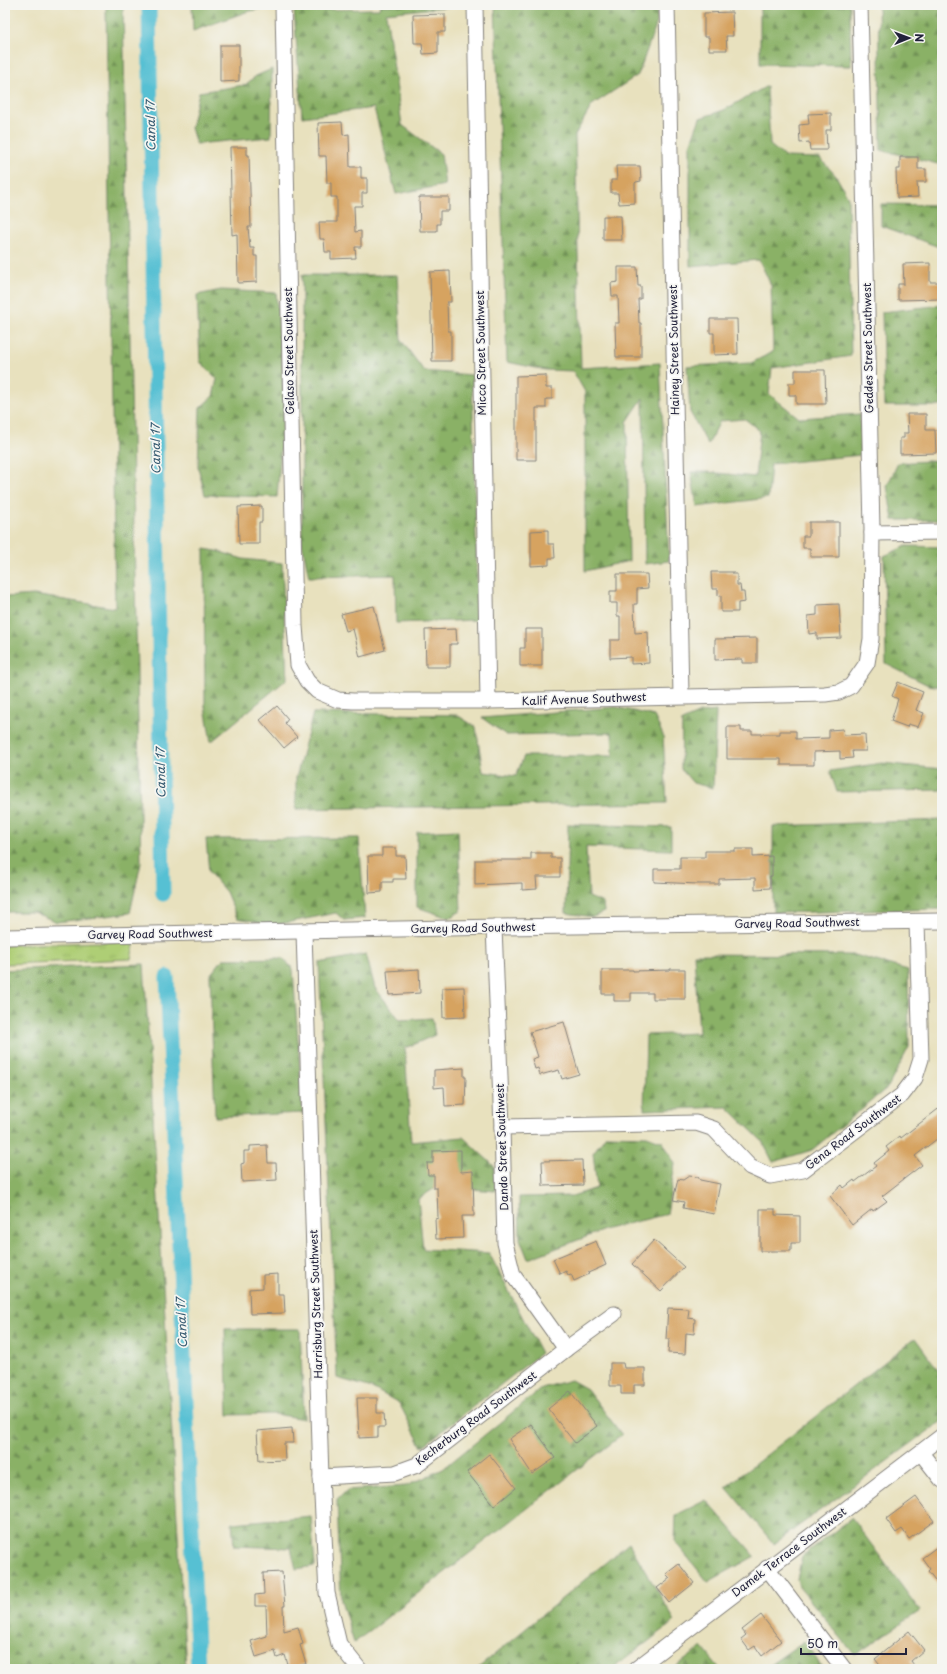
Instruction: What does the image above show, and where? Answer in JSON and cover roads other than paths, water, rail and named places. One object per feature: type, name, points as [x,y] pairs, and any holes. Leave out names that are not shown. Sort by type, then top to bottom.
[{"type":"street","name":"Gelaso Street Southwest","points":[[283,5],[295,626],[298,665],[307,681],[317,691]]},
{"type":"street","name":"Micco Street Southwest","points":[[474,5],[488,701]]},
{"type":"street","name":"Hainey Street Southwest","points":[[667,5],[681,696]]},
{"type":"street","name":"Geddes Street Southwest","points":[[851,686],[867,663],[871,638],[872,533],[860,5]]},
{"type":"street","points":[[872,533],[942,532]]},
{"type":"street","name":"Kalif Avenue Southwest","points":[[317,691],[338,700],[353,702],[488,701],[825,694],[839,692],[851,686]]},
{"type":"street","name":"Gena Road Southwest","points":[[502,1127],[696,1123],[714,1129],[750,1167],[770,1176],[803,1170],[902,1095],[915,1078],[921,1059],[917,922]]},
{"type":"street","name":"Garvey Road Southwest","points":[[5,937],[494,927],[942,922]]},
{"type":"street","name":"Dando Street Southwest","points":[[494,927],[505,1243],[513,1275],[566,1349]]},
{"type":"street","name":"Harrisburg Street Southwest","points":[[304,932],[321,1477],[327,1593],[339,1644],[358,1669]]},
{"type":"street","name":"Kecherburg Road Southwest","points":[[321,1477],[395,1473],[417,1466],[566,1349],[614,1314]]},
{"type":"street","name":"Damek Terrace Southwest","points":[[636,1669],[942,1436]]},
{"type":"street","points":[[921,1452],[942,1480]]},
{"type":"street","points":[[767,1568],[844,1669]]},
{"type":"waterway","name":"Canal 17","points":[[149,5],[163,894]]},
{"type":"waterway","name":"Canal 17","points":[[167,977],[198,1669]]}]
